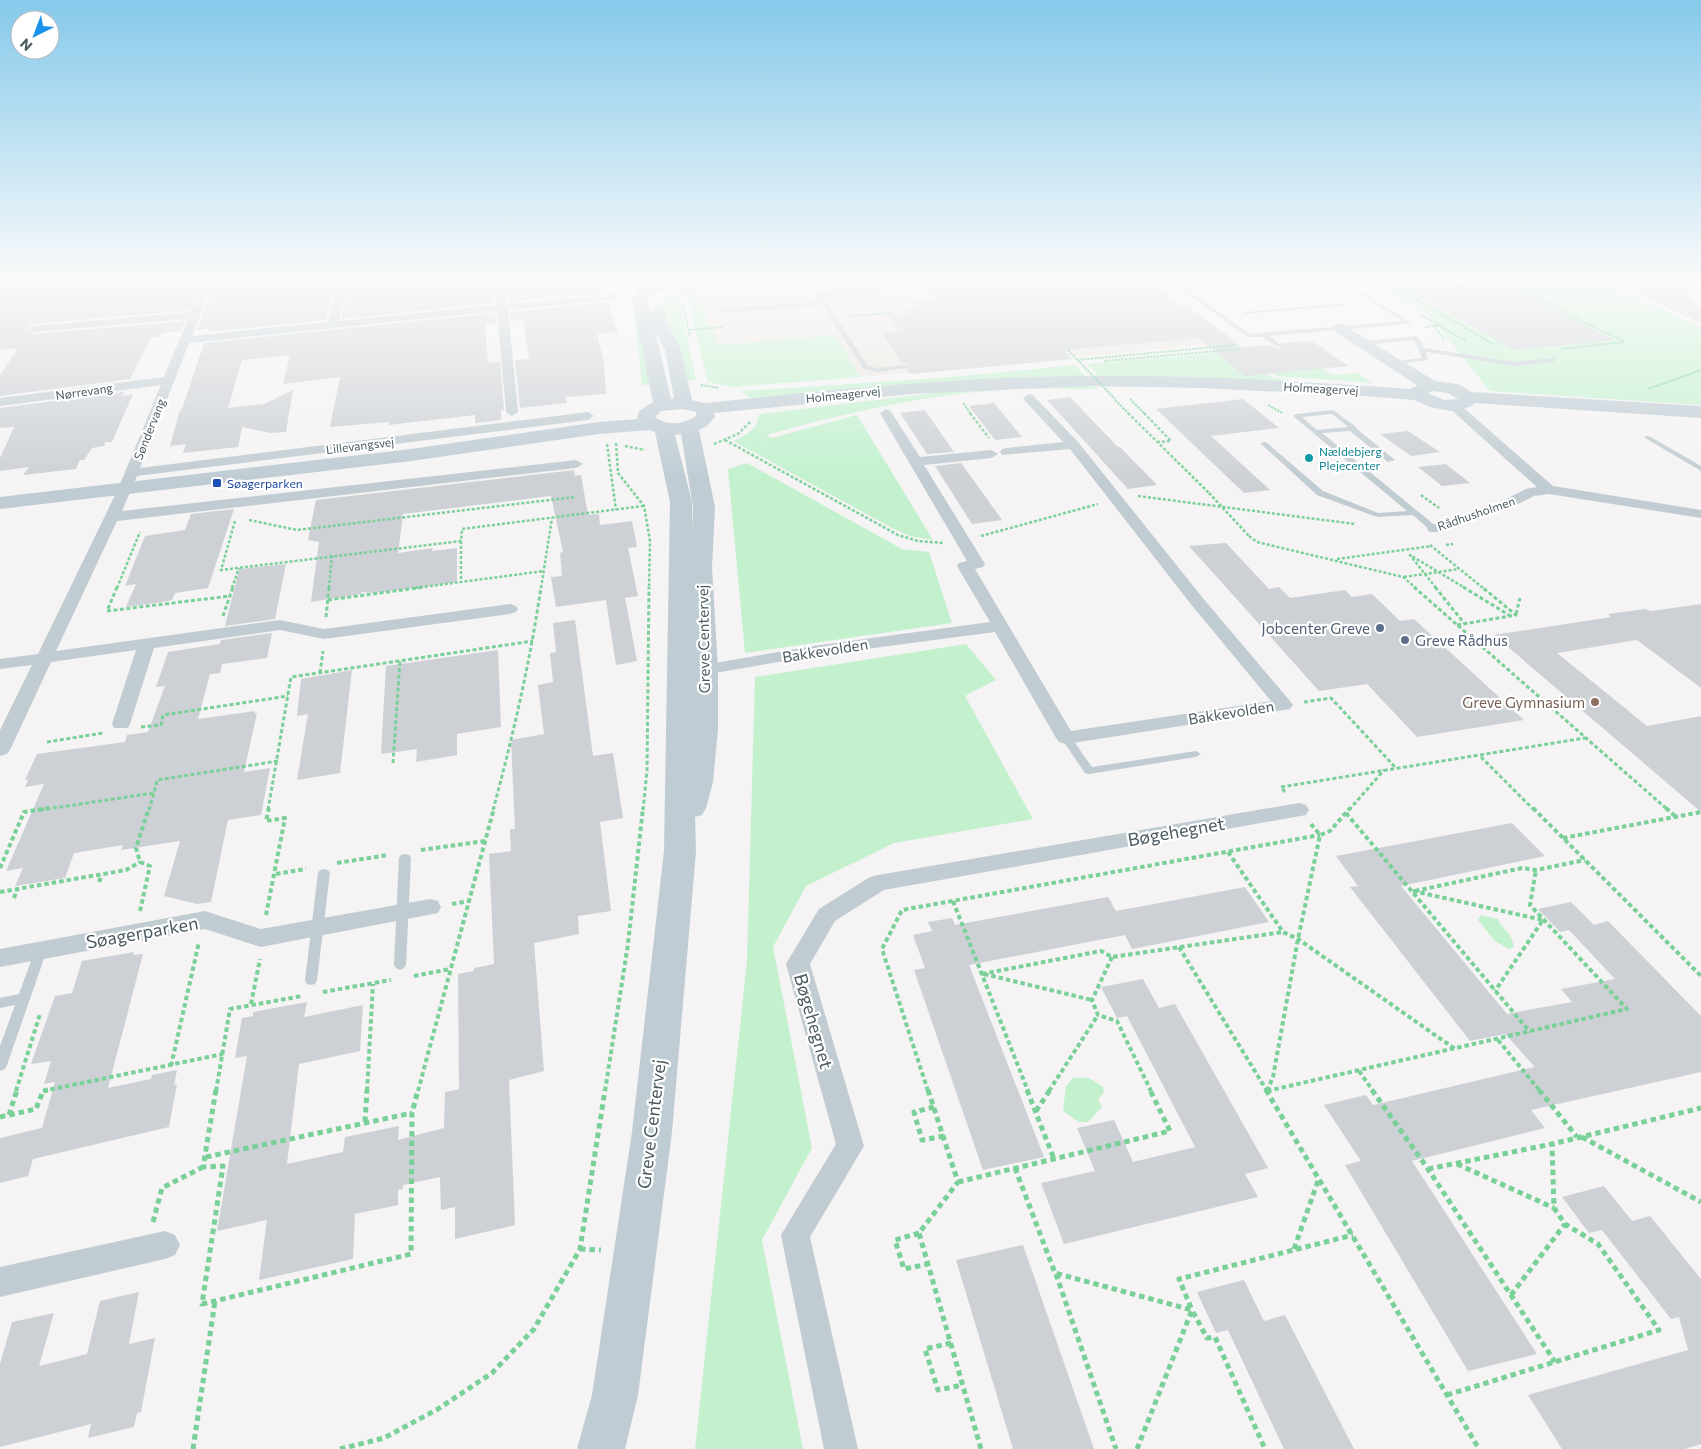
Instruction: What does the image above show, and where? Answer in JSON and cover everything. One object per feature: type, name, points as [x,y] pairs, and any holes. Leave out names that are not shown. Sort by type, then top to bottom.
[{"type":"street","name":"Søndervang","points":[[128,481],[182,345]]},
{"type":"street","points":[[505,345],[512,412]]},
{"type":"street","name":"Greve Centervej","points":[[654,345],[704,507],[701,567],[705,670],[704,730],[698,782],[680,851]]},
{"type":"street","points":[[1366,345],[1393,363],[1425,390],[1429,401],[1701,412]]},
{"type":"street","name":"Nørrevang","points":[[0,402],[168,380]]},
{"type":"street","name":"Holmeagervej","points":[[676,416],[875,399],[982,384],[1122,380],[1425,390]]},
{"type":"street","name":"Bakkevolden","points":[[1029,398],[1073,445],[1114,500],[1284,704]]},
{"type":"street","points":[[1460,401],[1549,490]]},
{"type":"street","points":[[886,413],[977,564],[965,566],[1066,738]]},
{"type":"street","name":"Greve Centervej","points":[[613,1449],[615,1395],[652,1132],[680,851],[681,502],[676,416]]},
{"type":"street","name":"Lillevangsvej","points":[[128,481],[308,467],[411,455],[676,416]]},
{"type":"street","name":"Lillevangsvej","points":[[308,467],[474,436],[676,416]]},
{"type":"street","name":"Lillevangsvej","points":[[0,502],[128,481],[598,427]]},
{"type":"street","points":[[1007,452],[1073,445]]},
{"type":"street","points":[[915,462],[992,450]]},
{"type":"street","points":[[111,517],[576,464]]},
{"type":"street","points":[[0,750],[128,481]]},
{"type":"street","name":"Rådhusholmen","points":[[1434,529],[1507,504],[1531,492],[1549,490],[1701,514]]},
{"type":"street","points":[[0,664],[280,625],[324,634],[510,609]]},
{"type":"street","name":"Bakkevolden","points":[[680,674],[813,651],[1000,626]]},
{"type":"street","points":[[123,728],[148,643]]},
{"type":"street","name":"Bakkevolden","points":[[1066,738],[1284,704]]},
{"type":"street","name":"Bøgehegnet","points":[[841,1449],[795,1235],[850,1146],[798,964],[826,915],[878,882],[1299,810]]},
{"type":"street","name":"Søagerparken","points":[[0,958],[205,920],[263,938],[430,907]]},
{"type":"street","points":[[0,1282],[155,1247]]},
{"type":"street","name":"Greve Centervej","points":[[601,1449],[615,1395]]},
{"type":"lane","points":[[851,345],[866,368],[878,370],[905,367]]},
{"type":"lane","points":[[1393,363],[1426,359],[1419,345]]},
{"type":"lane","points":[[1422,350],[1515,364],[1553,360]]},
{"type":"lane","points":[[878,370],[883,379]]},
{"type":"lane","points":[[1296,416],[1333,412],[1354,428],[1351,428]]},
{"type":"lane","name":"Rådhusholmen","points":[[1296,416],[1434,529]]},
{"type":"lane","points":[[1316,432],[1351,428],[1390,460]]},
{"type":"lane","points":[[1647,437],[1701,469]]},
{"type":"lane","points":[[1264,443],[1320,493],[1377,514],[1417,514]]},
{"type":"lane","points":[[1066,738],[1089,771],[1196,754]]},
{"type":"lane","points":[[400,965],[405,854]]},
{"type":"lane","points":[[311,980],[324,873]]},
{"type":"lane","points":[[0,1064],[41,950]]},
{"type":"lane","points":[[0,1003],[23,998]]},
{"type":"path","points":[[1077,360],[1236,345]]},
{"type":"path","points":[[1486,346],[1495,345]]},
{"type":"path","points":[[1553,360],[1538,352],[1602,345]]},
{"type":"path","points":[[1068,350],[1118,403],[1257,542],[1403,577],[1460,569]]},
{"type":"path","points":[[1118,403],[1130,401],[1134,395]]},
{"type":"path","points":[[961,401],[992,450]]},
{"type":"path","points":[[1130,401],[1171,441],[1158,442]]},
{"type":"path","points":[[1264,401],[1278,413],[1296,416]]},
{"type":"path","points":[[598,427],[616,510]]},
{"type":"path","points":[[725,440],[898,535],[918,541],[941,543],[963,540],[1114,500],[1153,496],[1360,525]]},
{"type":"path","points":[[340,1449],[384,1438],[438,1409],[492,1373],[534,1329],[580,1249],[628,944],[647,771],[650,541],[644,506],[618,473],[616,443]]},
{"type":"path","points":[[225,522],[258,520],[278,528],[297,530],[575,497]]},
{"type":"path","points":[[1447,505],[1417,514],[1402,523],[1516,615]]},
{"type":"path","points":[[461,583],[462,530],[644,506]]},
{"type":"path","points":[[155,1247],[162,1188],[204,1168],[223,1166],[202,1304],[411,1254],[412,1113],[510,747],[533,641],[552,518]]},
{"type":"path","points":[[235,521],[221,570],[461,541]]},
{"type":"path","points":[[101,536],[150,531]]},
{"type":"path","points":[[140,532],[107,612],[230,596]]},
{"type":"path","points":[[1334,560],[1453,544]]},
{"type":"path","points":[[1464,623],[1410,555],[1510,616]]},
{"type":"path","points":[[218,633],[239,568]]},
{"type":"path","points":[[328,600],[364,598],[426,587],[485,582],[544,571]]},
{"type":"path","points":[[1403,577],[1676,817]]},
{"type":"path","points":[[425,592],[426,587]]},
{"type":"path","points":[[1516,615],[1520,598]]},
{"type":"path","points":[[188,607],[190,601]]},
{"type":"path","points":[[123,616],[125,609]]},
{"type":"path","points":[[1457,624],[1516,615]]},
{"type":"path","points":[[251,1004],[285,818],[266,821],[278,761],[291,677],[533,641]]},
{"type":"path","points":[[487,642],[488,648]]},
{"type":"path","points":[[422,653],[422,658]]},
{"type":"path","points":[[356,668],[358,661]]},
{"type":"path","points":[[394,763],[400,661]]},
{"type":"path","points":[[47,742],[123,728],[161,724],[162,715],[288,696]]},
{"type":"path","points":[[1284,704],[1331,698],[1396,768]]},
{"type":"path","points":[[80,737],[82,732]]},
{"type":"path","points":[[1320,835],[1281,788],[1585,738]]},
{"type":"path","points":[[1481,756],[1701,976]]},
{"type":"path","points":[[140,862],[136,848],[157,780],[278,761]]},
{"type":"path","points":[[958,1182],[882,950],[902,910],[1320,835],[1330,831],[1385,770]]},
{"type":"path","points":[[0,868],[24,812],[154,793]]},
{"type":"path","points":[[1563,838],[1701,812]]},
{"type":"path","points":[[1346,813],[1530,1032]]},
{"type":"path","points":[[1267,1090],[1274,1077],[1298,939],[1320,835]]},
{"type":"path","points":[[334,864],[485,841]]},
{"type":"path","points":[[1228,852],[1283,932],[1298,939],[1456,1049]]},
{"type":"path","points":[[1412,891],[1522,868],[1536,870],[1586,860]]},
{"type":"path","points":[[0,892],[126,870],[140,862]]},
{"type":"path","points":[[134,934],[150,866],[140,862]]},
{"type":"path","points":[[275,874],[309,868]]},
{"type":"path","points":[[1267,1090],[1626,1010],[1530,905],[1536,870]]},
{"type":"path","points":[[99,882],[102,874]]},
{"type":"path","points":[[14,898],[17,889]]},
{"type":"path","points":[[1412,891],[1544,920]]},
{"type":"path","points":[[954,901],[1054,1159]]},
{"type":"path","points":[[171,1066],[205,920]]},
{"type":"path","points":[[1495,991],[1544,920]]},
{"type":"path","points":[[982,974],[1101,951],[1112,957],[1283,932]]},
{"type":"path","points":[[1179,947],[1267,1090],[1479,1449]]},
{"type":"path","points":[[1098,1015],[1092,1000],[1112,957]]},
{"type":"path","points":[[409,976],[450,969]]},
{"type":"path","points":[[982,974],[1092,1000]]},
{"type":"path","points":[[318,993],[400,978]]},
{"type":"path","points":[[365,1122],[373,984]]},
{"type":"path","points":[[204,1168],[230,1009],[309,994]]},
{"type":"path","points":[[1036,1111],[1098,1015]]},
{"type":"path","points":[[928,1264],[904,1269],[895,1240],[919,1233],[958,1182],[1170,1131],[1117,1021],[1098,1015]]},
{"type":"path","points":[[1498,1040],[1579,1137],[1701,1202]]},
{"type":"path","points":[[0,1116],[36,1109],[43,1091],[223,1054]]},
{"type":"path","points":[[1359,1071],[1428,1169],[1555,1362]]},
{"type":"path","points":[[934,1107],[914,1112],[922,1140],[944,1136]]},
{"type":"path","points":[[1428,1169],[1552,1144],[1701,1108]]},
{"type":"path","points":[[206,1157],[412,1113]]},
{"type":"path","points":[[1552,1144],[1554,1208]]},
{"type":"path","points":[[1447,1395],[1659,1330],[1598,1244],[1565,1224],[1554,1208],[1456,1163]]},
{"type":"path","points":[[1016,1168],[1056,1273],[1116,1449]]},
{"type":"path","points":[[1294,1250],[1319,1178]]},
{"type":"path","points":[[1511,1295],[1565,1224]]},
{"type":"path","points":[[919,1233],[981,1449]]},
{"type":"path","points":[[1265,1449],[1214,1337],[1207,1338],[1192,1310],[1179,1279],[1353,1235]]},
{"type":"path","points":[[1056,1273],[1192,1310]]},
{"type":"path","points":[[193,1449],[215,1301]]},
{"type":"path","points":[[1137,1449],[1192,1310]]},
{"type":"path","points":[[951,1343],[925,1349],[938,1390],[963,1385]]},
{"type":"shaded area","points":[[841,345],[1208,345],[860,377]]},
{"type":"green space","points":[[638,345],[645,345],[656,384],[642,385]]},
{"type":"green space","points":[[671,345],[689,345],[696,380],[684,382]]},
{"type":"green space","points":[[699,345],[841,345],[860,377],[732,387],[708,382]]},
{"type":"green space","points":[[1453,345],[1701,345],[1701,405],[1490,391]]},
{"type":"green space","points":[[1216,353],[1274,378],[1288,379],[1288,382],[1099,377],[1087,364]]},
{"type":"green space","points":[[1305,355],[1332,375],[1358,373],[1373,383],[1276,376],[1272,373]]},
{"type":"green space","points":[[1075,365],[1086,377],[940,382],[755,401],[741,391],[940,378]]},
{"type":"green space","points":[[1093,386],[1098,389],[1047,389],[1017,389]]},
{"type":"green space","points":[[1017,389],[922,399],[859,411],[766,435],[772,438],[857,415],[933,540],[910,536],[892,528],[733,441],[754,428],[759,414],[941,392]]},
{"type":"green space","points":[[747,463],[902,549],[929,552],[952,623],[745,653],[728,469]]},
{"type":"green space","points":[[966,644],[996,680],[965,696],[1033,819],[894,843],[806,886],[773,947],[812,1148],[762,1240],[803,1449],[695,1449],[747,961],[755,677]]},
{"type":"green space","points":[[1481,915],[1498,919],[1511,937],[1514,947],[1509,949],[1495,941],[1478,920]]},
{"type":"green space","points":[[1073,1078],[1089,1078],[1103,1087],[1104,1092],[1098,1100],[1102,1107],[1088,1122],[1079,1122],[1063,1111],[1066,1086]]},
{"type":"building","points":[[0,345],[148,345],[130,379],[0,396],[0,375],[18,348],[0,350]]},
{"type":"building","points":[[203,345],[487,345],[488,363],[500,361],[504,410],[501,410],[501,420],[475,423],[475,415],[389,425],[389,422],[330,427],[340,377],[283,384],[290,355],[242,360],[228,408],[264,404],[293,390],[286,432],[271,433],[242,427],[238,447],[183,453],[186,444],[170,446],[180,410],[182,409]]},
{"type":"building","points":[[527,345],[600,345],[604,362],[606,394],[565,397],[567,403],[520,408],[515,360],[529,359]]},
{"type":"building","points":[[890,345],[1124,345],[1063,350],[1072,359],[910,374],[907,370],[908,364],[902,363]]},
{"type":"building","points":[[1206,345],[1239,345],[1242,347],[1271,345],[1279,349],[1281,345],[1317,345],[1348,366],[1245,376]]},
{"type":"building","points":[[1505,345],[1568,345],[1514,350]]},
{"type":"building","points":[[124,392],[122,396],[133,394],[112,442],[105,442],[104,446],[92,448],[84,460],[80,460],[76,469],[23,475],[29,467],[0,471],[0,458],[14,427],[0,428],[0,408]]},
{"type":"building","points":[[1070,397],[1157,485],[1128,489],[1047,400]]},
{"type":"building","points":[[1243,399],[1279,428],[1211,436],[1270,490],[1244,493],[1156,409]]},
{"type":"building","points":[[994,403],[1022,437],[995,440],[969,406]]},
{"type":"building","points":[[925,410],[954,452],[927,454],[900,413]]},
{"type":"building","points":[[1408,431],[1440,452],[1411,456],[1380,434]]},
{"type":"building","points":[[961,463],[1002,520],[972,524],[935,466]]},
{"type":"building","points":[[1446,464],[1470,483],[1442,486],[1418,467]]},
{"type":"building","points":[[574,470],[575,476],[581,475],[588,515],[599,514],[600,525],[632,521],[637,547],[628,548],[638,596],[625,598],[637,661],[616,665],[606,600],[556,607],[551,577],[562,576],[560,553],[563,552],[551,496],[403,514],[398,553],[433,548],[432,551],[457,548],[457,582],[375,593],[362,592],[361,594],[311,602],[319,542],[308,540],[316,500]]},
{"type":"building","points":[[234,509],[208,588],[175,593],[172,600],[126,607],[136,584],[125,586],[145,536],[185,530],[191,514]]},
{"type":"building","name":"Greve Rådhus","points":[[1226,543],[1269,589],[1279,587],[1290,598],[1345,590],[1352,597],[1372,594],[1400,621],[1414,619],[1524,720],[1417,737],[1367,684],[1319,691],[1189,546]]},
{"type":"building","points":[[286,564],[275,619],[225,626],[239,569]]},
{"type":"building","name":"Greve Gymnasium","points":[[1701,604],[1701,688],[1637,640],[1557,653],[1647,726],[1701,716],[1701,812],[1494,635],[1611,617],[1608,614],[1645,609],[1651,611]]},
{"type":"building","points":[[575,620],[593,756],[613,753],[623,818],[600,822],[611,911],[578,916],[579,934],[534,943],[544,1071],[509,1080],[515,1225],[455,1239],[455,1207],[441,1210],[440,1177],[403,1185],[403,1189],[398,1190],[398,1205],[355,1214],[353,1259],[259,1280],[267,1220],[217,1231],[247,1056],[235,1058],[242,1018],[253,1016],[253,1012],[307,1002],[304,1017],[363,1005],[360,1051],[299,1064],[287,1164],[343,1152],[345,1137],[399,1126],[398,1140],[444,1128],[445,1092],[459,1089],[458,974],[494,964],[489,854],[511,851],[510,829],[515,829],[511,740],[544,734],[538,685],[553,682],[550,653],[556,652],[553,623]]},
{"type":"building","points":[[272,633],[267,658],[222,664],[220,673],[210,674],[198,719],[255,711],[255,714],[257,713],[244,772],[270,768],[261,815],[228,820],[211,902],[197,904],[164,896],[180,841],[121,850],[123,845],[74,853],[65,878],[15,886],[23,868],[6,871],[44,784],[25,787],[28,780],[25,780],[37,754],[125,742],[127,735],[148,732],[165,686],[156,687],[168,652],[220,644],[221,640]]},
{"type":"building","points":[[498,650],[501,727],[457,734],[457,755],[416,762],[417,749],[381,754],[386,666]]},
{"type":"building","points":[[352,670],[340,773],[297,780],[308,714],[297,716],[301,679]]},
{"type":"building","points":[[1512,823],[1545,856],[1401,886],[1507,1014],[1572,1002],[1561,989],[1615,979],[1569,930],[1560,932],[1538,909],[1571,902],[1594,925],[1608,921],[1701,1016],[1701,1072],[1531,1110],[1545,1128],[1412,1161],[1537,1354],[1468,1371],[1345,1165],[1361,1161],[1324,1105],[1366,1095],[1373,1105],[1535,1067],[1505,1034],[1470,1041],[1350,887],[1358,886],[1336,856]]},
{"type":"building","points":[[1245,887],[1269,922],[1132,949],[1125,935],[969,965],[1044,1157],[983,1170],[914,970],[925,968],[913,935],[932,931],[928,922],[952,918],[955,925],[1108,897],[1116,911]]},
{"type":"building","points":[[134,952],[133,955],[143,954],[108,1088],[151,1079],[152,1075],[177,1070],[174,1085],[177,1084],[169,1127],[33,1159],[28,1176],[0,1183],[0,1138],[42,1128],[55,1082],[44,1084],[51,1061],[31,1064],[55,996],[72,993],[82,961]]},
{"type":"building","points":[[1143,979],[1159,1008],[1175,1004],[1268,1168],[1245,1174],[1258,1197],[1064,1244],[1041,1183],[1095,1171],[1077,1128],[1114,1120],[1133,1162],[1195,1147],[1127,1016],[1117,1018],[1101,987]]},
{"type":"building","points":[[1604,1186],[1632,1221],[1650,1216],[1701,1279],[1701,1444],[1685,1449],[1562,1449],[1528,1395],[1688,1350],[1679,1317],[1671,1319],[1602,1230],[1589,1233],[1562,1197]]},
{"type":"building","points":[[1023,1245],[1094,1449],[1013,1449],[956,1260]]},
{"type":"building","points":[[1244,1280],[1264,1321],[1285,1315],[1354,1449],[1284,1449],[1228,1330],[1216,1333],[1197,1292]]},
{"type":"building","points":[[139,1292],[129,1344],[155,1338],[141,1412],[137,1413],[134,1427],[88,1438],[91,1424],[0,1447],[0,1364],[12,1322],[54,1313],[39,1366],[87,1354],[100,1301]]},
{"type":"place","name":"Nældebjerg Plejecenter","points":[[1309,458]]},
{"type":"place","name":"Søagerparken","points":[[217,483]]},
{"type":"place","name":"Jobcenter Greve","points":[[1380,628]]},
{"type":"place","name":"Greve Rådhus","points":[[1405,640]]},
{"type":"place","name":"Greve Gymnasium","points":[[1595,702]]}]
